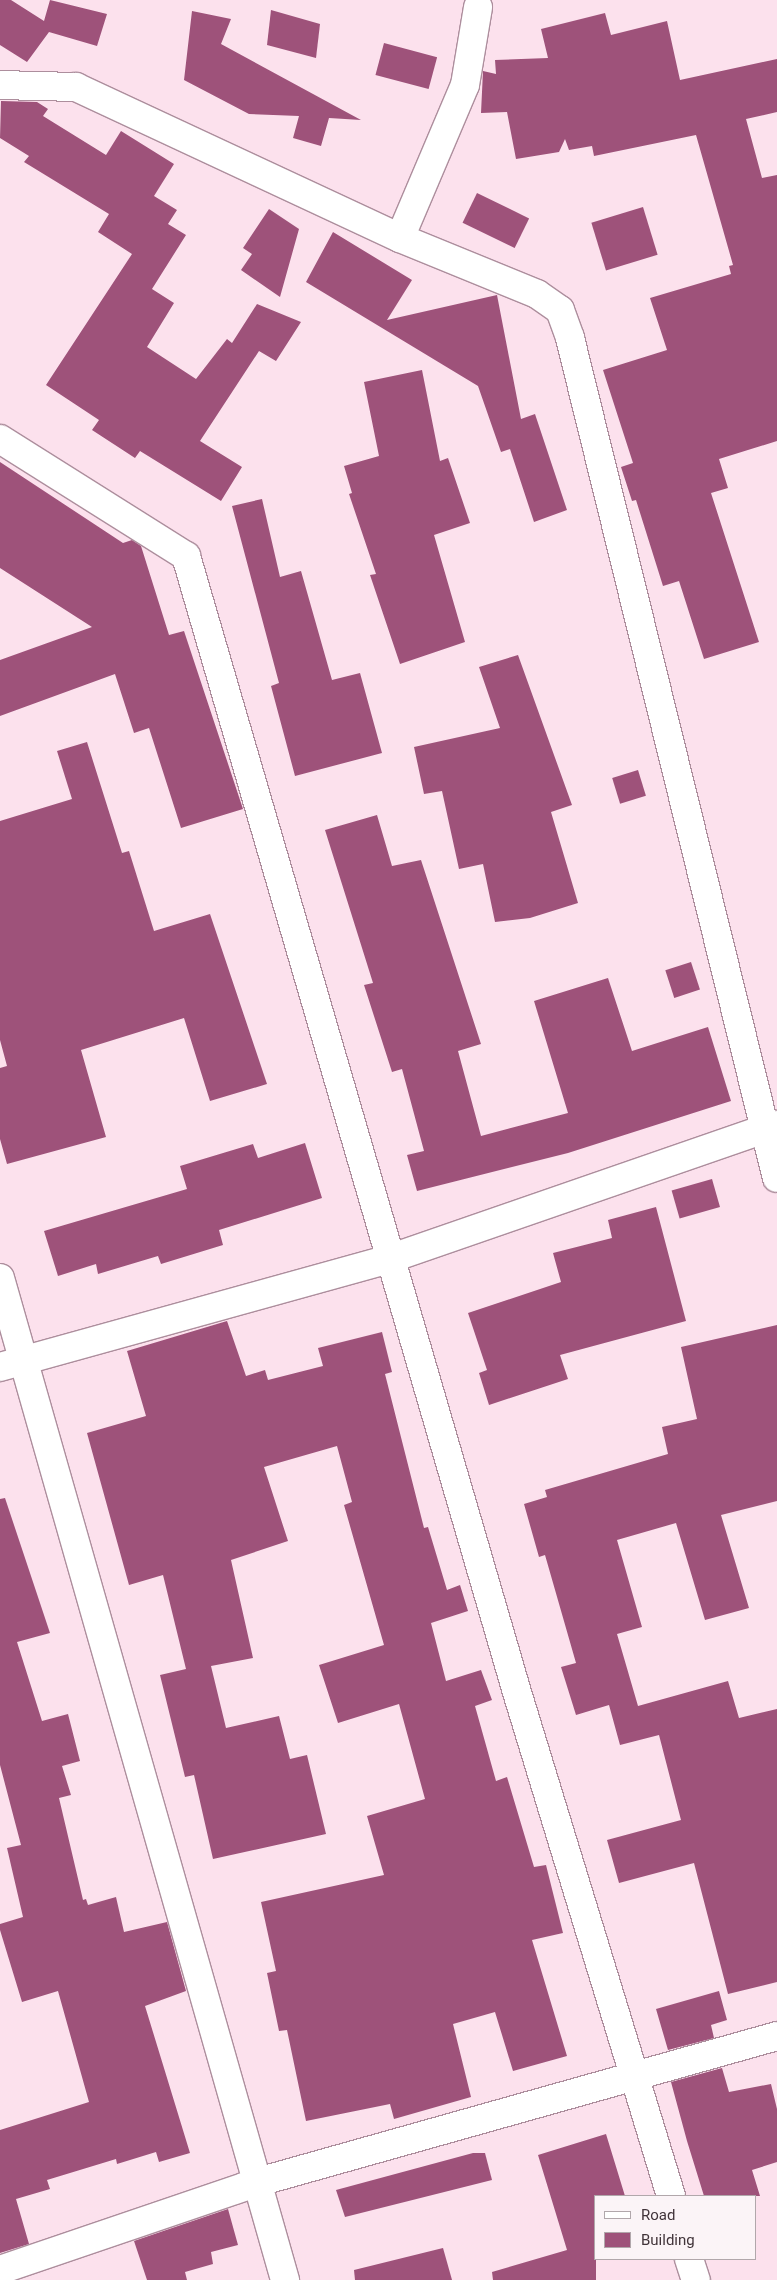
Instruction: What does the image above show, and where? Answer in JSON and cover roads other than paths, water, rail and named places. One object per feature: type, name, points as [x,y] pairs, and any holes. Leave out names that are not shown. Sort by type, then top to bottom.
[{"type":"street","points":[[400,238],[465,85],[478,7]]},
{"type":"street","points":[[0,86],[76,87],[400,238],[538,294],[560,310],[570,338],[770,1127],[777,1178]]},
{"type":"street","points":[[0,439],[186,556],[516,1689],[671,2195]]},
{"type":"street","points":[[0,1367],[392,1258],[770,1127]]},
{"type":"street","points":[[0,1278],[26,1361],[285,2280]]},
{"type":"street","points":[[0,2270],[258,2182],[777,2036]]},
{"type":"street","points":[[690,2260],[696,2280]]}]
